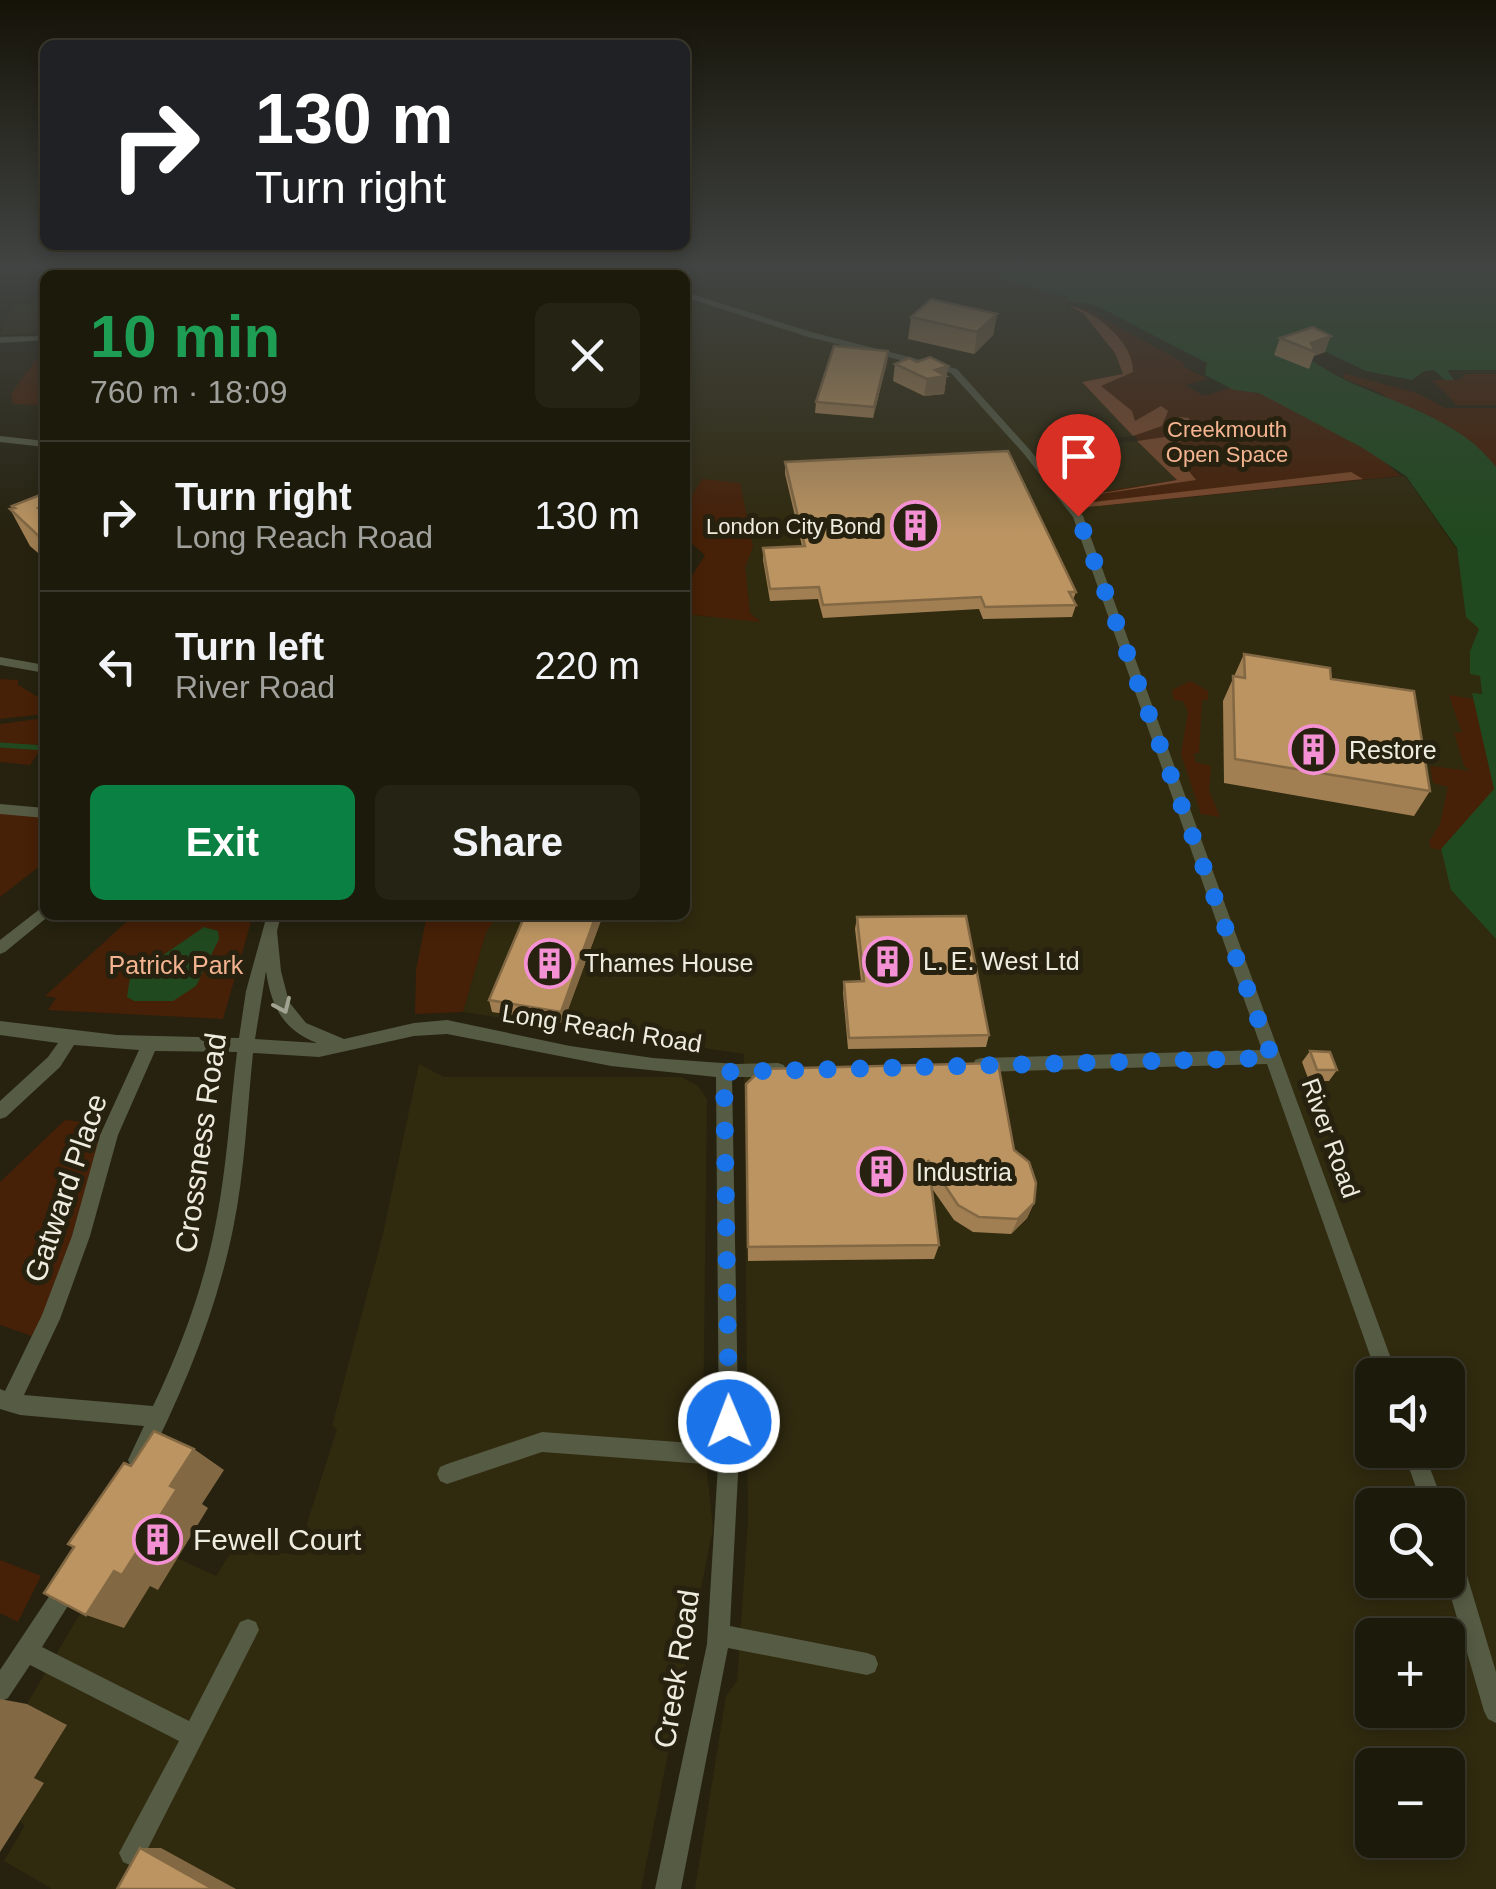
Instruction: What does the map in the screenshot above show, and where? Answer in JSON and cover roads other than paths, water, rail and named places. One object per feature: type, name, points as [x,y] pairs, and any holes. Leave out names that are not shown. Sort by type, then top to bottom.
[{"type":"street","name":"River Road","points":[[896,356],[954,371],[1067,500],[1085,533],[1380,1358]]},
{"type":"street","points":[[0,439],[40,443]]},
{"type":"street","points":[[0,661],[40,669]]},
{"type":"street","points":[[0,809],[40,813]]},
{"type":"street","points":[[0,948],[40,915]]},
{"type":"street","points":[[272,922],[276,987],[282,1011],[307,1033],[347,1045]]},
{"type":"street","name":"Crossness Road","points":[[130,1476],[192,1334],[224,1228],[250,1006],[272,922]]},
{"type":"street","name":"Long Reach Road","points":[[0,1028],[69,1040],[150,1046],[314,1050],[427,1027],[447,1027],[562,1051],[724,1072],[805,1069]]},
{"type":"street","points":[[0,1112],[54,1062],[69,1040]]},
{"type":"street","name":"Gatward Place","points":[[5,1401],[50,1319],[81,1236],[109,1135],[150,1046]]},
{"type":"street","points":[[970,1065],[1272,1058]]},
{"type":"street","name":"Creek Road","points":[[668,1889],[718,1635],[729,1456],[724,1072]]},
{"type":"street","points":[[5,1401],[158,1417]]},
{"type":"street","points":[[447,1474],[542,1442],[729,1456]]},
{"type":"street","points":[[0,1690],[84,1562]]},
{"type":"street","points":[[1462,1598],[1496,1711]]},
{"type":"street","points":[[132,1853],[248,1630]]},
{"type":"street","points":[[718,1635],[867,1664]]},
{"type":"street","points":[[26,1651],[194,1736]]},
{"type":"waterway","points":[[0,745],[40,748]]},
{"type":"place","name":"London City Bond","points":[[916,526]]},
{"type":"place","name":"Restore","points":[[1314,750]]},
{"type":"place","name":"L. E. West Ltd","points":[[888,961]]},
{"type":"place","name":"Thames House","points":[[549,963]]},
{"type":"place","name":"Industria","points":[[881,1172]]},
{"type":"place","name":"Fewell Court","points":[[158,1540]]},
{"type":"park label","name":"Creekmouth Open Space","points":[[1227,442]]},
{"type":"park label","name":"Patrick Park","points":[[176,965]]}]
